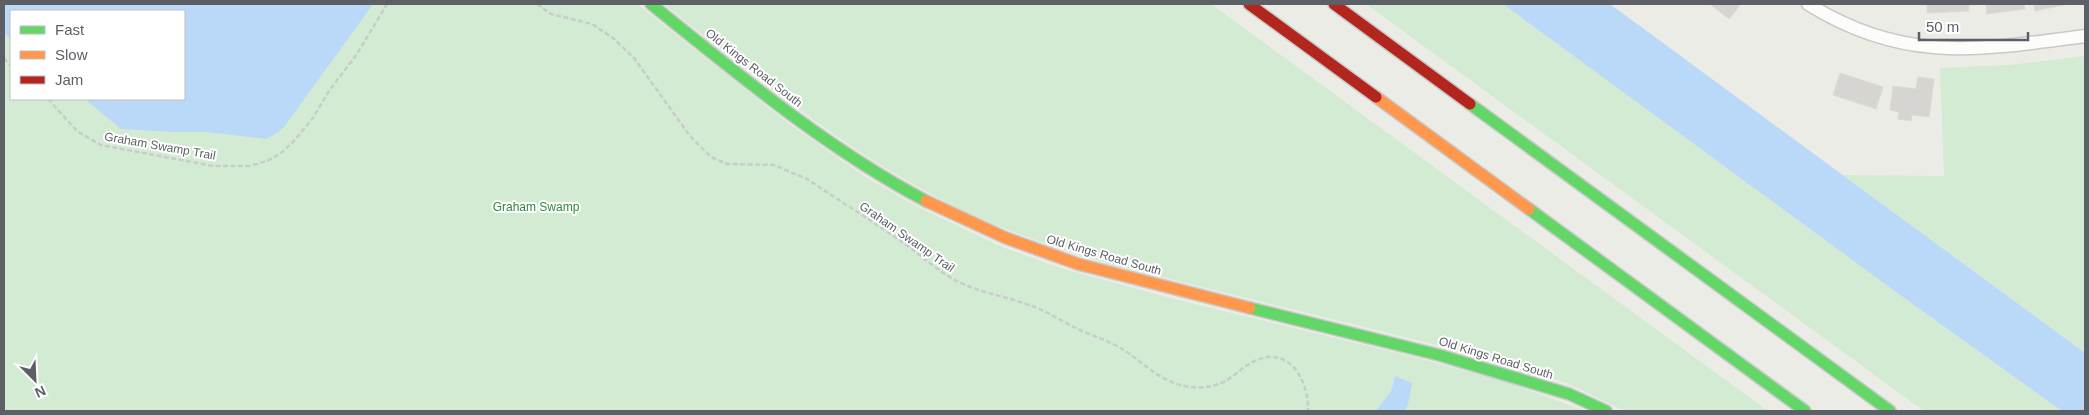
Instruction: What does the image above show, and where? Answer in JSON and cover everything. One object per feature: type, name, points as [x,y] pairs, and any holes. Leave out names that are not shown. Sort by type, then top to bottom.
[{"type":"main road","name":"Old Kings Road South","points":[[651,4],[758,90],[838,148],[914,195],[997,235],[1103,272],[1439,355],[1568,394],[1606,411]]},
{"type":"main road","points":[[1249,4],[1805,411]]},
{"type":"main road","points":[[1334,4],[1890,411]]},
{"type":"street","points":[[1808,4],[1839,21],[1865,32],[1894,41],[1930,48],[1988,49],[2085,36]]},
{"type":"path","name":"Graham Swamp Trail","points":[[49,100],[78,132],[101,145],[213,166],[249,166],[267,161],[281,153],[294,141],[313,118],[329,91],[357,54],[386,4]]},
{"type":"path","name":"Graham Swamp Trail","points":[[536,4],[551,14],[592,24],[613,38],[642,68],[690,136],[700,147],[718,161],[736,164],[774,165],[792,171],[908,246],[940,271],[959,282],[983,292],[1028,304],[1042,310],[1124,349],[1150,371],[1174,383],[1189,387],[1215,386],[1232,378],[1251,363],[1260,359],[1285,360],[1293,366],[1303,380],[1308,400],[1308,411]]},
{"type":"green space","name":"Graham Swamp","points":[[4,4],[637,4],[792,126],[867,178],[914,205],[1002,247],[1057,267],[1170,298],[1418,358],[1512,384],[1585,411],[1405,411],[1408,404],[1395,377],[1391,391],[1376,411],[4,411]]},
{"type":"green space","points":[[664,4],[1211,4],[1768,411],[1625,411],[1567,383],[1502,361],[1109,264],[1017,233],[950,204],[893,173],[859,151],[760,80]]},
{"type":"green space","points":[[1366,4],[1503,4],[1896,292],[2062,411],[1924,411]]},
{"type":"green space","points":[[2085,56],[2085,353],[1843,175],[1944,176],[1940,68],[2009,65]]},
{"type":"water","points":[[4,4],[373,4],[284,127],[266,139],[207,132],[121,129],[86,100],[185,100],[185,10],[10,10],[10,38],[4,33]]},
{"type":"water","points":[[1503,4],[1610,4],[2085,353],[2085,411],[2062,411],[1896,292]]},
{"type":"water","points":[[1395,376],[1412,383],[1405,411],[1376,411],[1391,391]]},
{"type":"building","points":[[1710,4],[1741,4],[1729,19]]},
{"type":"building","points":[[1927,4],[1969,4],[1969,11],[1927,13]]},
{"type":"building","points":[[1986,4],[2024,4],[2025,9],[1987,14]]},
{"type":"building","points":[[2034,4],[2068,4],[2035,11]]},
{"type":"building","points":[[1840,73],[1883,87],[1876,109],[1833,95]]},
{"type":"building","points":[[1918,77],[1934,79],[1929,117],[1912,115],[1911,121],[1898,119],[1899,112],[1890,110],[1893,86],[1916,89]]},
{"type":"traffic: fast","points":[[651,4],[750,84],[818,134],[853,158],[926,201]]},
{"type":"traffic: fast","points":[[1470,104],[1890,411]]},
{"type":"traffic: fast","points":[[1529,209],[1805,411]]},
{"type":"traffic: fast","points":[[1250,308],[1439,355],[1569,394],[1606,411]]},
{"type":"traffic: slow","points":[[1376,97],[1529,209]]},
{"type":"traffic: slow","points":[[926,201],[1006,238],[1078,264],[1250,308]]},
{"type":"traffic: jam","points":[[1249,4],[1376,97]]},
{"type":"traffic: jam","points":[[1334,4],[1470,104]]}]
